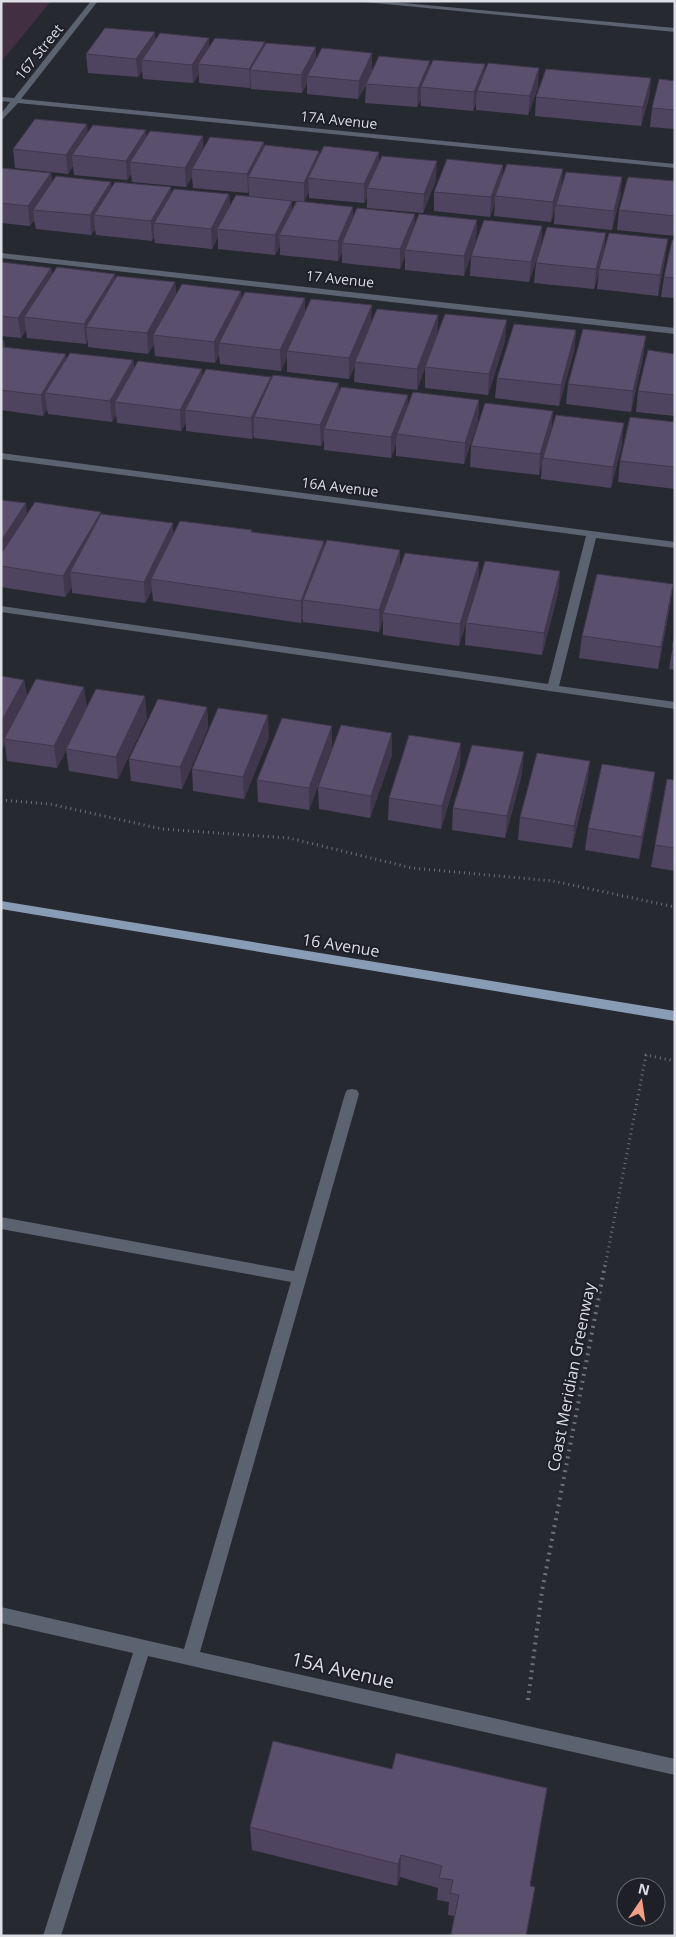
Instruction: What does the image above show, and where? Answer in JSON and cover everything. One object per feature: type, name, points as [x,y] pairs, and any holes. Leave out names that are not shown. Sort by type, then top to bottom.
[{"type":"main road","name":"16 Avenue","points":[[1,905],[675,1016]]},
{"type":"street","name":"167 Street","points":[[1,119],[96,1]]},
{"type":"street","points":[[357,1],[675,30]]},
{"type":"street","name":"17A Avenue","points":[[1,99],[675,166]]},
{"type":"street","name":"17 Avenue","points":[[1,255],[675,331]]},
{"type":"street","name":"16A Avenue","points":[[1,456],[675,545]]},
{"type":"street","points":[[553,688],[592,534]]},
{"type":"street","points":[[1,609],[675,706]]},
{"type":"street","points":[[190,1658],[352,1094]]},
{"type":"street","points":[[1,1223],[299,1278]]},
{"type":"street","name":"15A Avenue","points":[[1,1615],[675,1767]]},
{"type":"street","points":[[52,1936],[143,1647]]},
{"type":"path","points":[[1,800],[50,804],[162,829],[289,838],[412,868],[553,881],[675,908]]},
{"type":"path","name":"Coast Meridian Greenway","points":[[523,1732],[542,1591],[646,1056],[675,1060]]},
{"type":"shaded area","points":[[1,1],[51,1],[1,62]]},
{"type":"building","points":[[105,28],[155,32],[136,59],[86,54]]},
{"type":"building","points":[[160,33],[209,38],[192,65],[142,60]]},
{"type":"building","points":[[215,38],[265,42],[249,69],[198,64]]},
{"type":"building","points":[[266,43],[316,47],[301,75],[250,70]]},
{"type":"building","points":[[322,48],[372,53],[359,81],[307,76]]},
{"type":"building","points":[[379,56],[430,61],[418,88],[366,84]]},
{"type":"building","points":[[433,60],[485,64],[474,92],[421,87]]},
{"type":"building","points":[[488,63],[539,68],[530,96],[477,91]]},
{"type":"building","points":[[546,69],[651,78],[643,107],[536,97]]},
{"type":"building","points":[[659,79],[675,81],[675,110],[652,108]]},
{"type":"building","points":[[35,119],[87,124],[66,155],[13,149]]},
{"type":"building","points":[[93,125],[146,130],[126,161],[72,155]]},
{"type":"building","points":[[150,131],[203,136],[185,168],[130,162]]},
{"type":"building","points":[[210,137],[264,142],[247,174],[192,169]]},
{"type":"building","points":[[265,145],[319,151],[304,183],[248,177]]},
{"type":"building","points":[[324,146],[379,152],[364,184],[308,178]]},
{"type":"building","points":[[382,156],[437,161],[424,194],[367,188]]},
{"type":"building","points":[[447,159],[503,165],[491,197],[434,192]]},
{"type":"building","points":[[507,164],[563,169],[553,202],[495,196]]},
{"type":"building","points":[[1,168],[51,173],[28,206],[1,203]]},
{"type":"building","points":[[566,172],[622,177],[614,211],[556,205]]},
{"type":"building","points":[[56,176],[111,182],[90,215],[33,210]]},
{"type":"building","points":[[628,177],[675,181],[675,216],[619,210]]},
{"type":"building","points":[[115,182],[171,187],[151,221],[94,215]]},
{"type":"building","points":[[174,189],[229,194],[211,229],[154,223]]},
{"type":"building","points":[[236,195],[292,201],[275,235],[217,229]]},
{"type":"building","points":[[297,201],[353,207],[338,241],[279,235]]},
{"type":"building","points":[[357,208],[415,214],[400,249],[342,243]]},
{"type":"building","points":[[419,214],[477,220],[464,256],[405,250]]},
{"type":"building","points":[[484,220],[542,226],[531,262],[471,256]]},
{"type":"building","points":[[547,227],[606,233],[596,269],[536,263]]},
{"type":"building","points":[[609,233],[668,239],[660,275],[599,269]]},
{"type":"building","points":[[672,240],[675,240],[675,278],[664,277]]},
{"type":"building","points":[[1,262],[51,268],[18,318],[1,316]]},
{"type":"building","points":[[57,267],[115,274],[84,324],[24,317]]},
{"type":"building","points":[[117,276],[175,282],[147,333],[86,327]]},
{"type":"building","points":[[182,284],[241,291],[214,342],[153,335]]},
{"type":"building","points":[[245,292],[305,298],[280,350],[219,343]]},
{"type":"building","points":[[311,299],[372,305],[349,358],[287,351]]},
{"type":"building","points":[[377,309],[438,315],[417,369],[355,362]]},
{"type":"building","points":[[445,314],[507,320],[489,374],[425,367]]},
{"type":"building","points":[[514,324],[576,330],[561,385],[497,378]]},
{"type":"building","points":[[583,329],[646,336],[633,391],[568,384]]},
{"type":"building","points":[[3,347],[66,354],[41,395],[1,390],[1,349]]},
{"type":"building","points":[[648,350],[675,354],[675,395],[638,391]]},
{"type":"building","points":[[70,353],[133,360],[110,401],[45,393]]},
{"type":"building","points":[[138,361],[202,369],[180,410],[115,402]]},
{"type":"building","points":[[206,369],[271,377],[251,418],[185,410]]},
{"type":"building","points":[[273,375],[339,383],[320,425],[254,417]]},
{"type":"building","points":[[341,387],[408,395],[391,437],[324,429]]},
{"type":"building","points":[[413,392],[479,400],[465,443],[397,434]]},
{"type":"building","points":[[485,403],[553,411],[540,454],[471,446]]},
{"type":"building","points":[[556,415],[624,423],[613,467],[543,458]]},
{"type":"building","points":[[630,417],[675,422],[675,467],[620,461]]},
{"type":"building","points":[[1,500],[26,503],[1,541]]},
{"type":"building","points":[[35,502],[101,512],[63,576],[1,566],[1,554]]},
{"type":"building","points":[[101,514],[173,523],[144,582],[70,572]]},
{"type":"building","points":[[180,521],[324,541],[301,601],[151,579]]},
{"type":"building","points":[[327,540],[400,550],[379,610],[303,600]]},
{"type":"building","points":[[405,553],[479,562],[460,624],[383,613]]},
{"type":"building","points":[[485,561],[560,571],[544,633],[466,623]]},
{"type":"building","points":[[597,574],[673,584],[661,647],[582,636]]},
{"type":"building","points":[[675,634],[675,648],[672,647]]},
{"type":"building","points":[[1,676],[24,680],[1,722]]},
{"type":"building","points":[[36,679],[84,687],[54,746],[4,739]]},
{"type":"building","points":[[96,689],[145,696],[116,757],[66,749]]},
{"type":"building","points":[[158,699],[207,707],[180,767],[129,759]]},
{"type":"building","points":[[218,708],[268,715],[243,777],[192,769]]},
{"type":"building","points":[[282,718],[332,726],[309,788],[257,780]]},
{"type":"building","points":[[341,725],[392,733],[371,796],[318,787]]},
{"type":"building","points":[[409,735],[461,743],[442,806],[389,798]]},
{"type":"building","points":[[472,745],[524,752],[507,816],[453,808]]},
{"type":"building","points":[[537,753],[590,761],[574,826],[520,817]]},
{"type":"building","points":[[602,764],[655,772],[642,837],[588,828]]},
{"type":"building","points":[[667,779],[675,780],[675,848],[655,845]]},
{"type":"building","points":[[273,1741],[392,1769],[396,1753],[547,1788],[530,1886],[535,1887],[526,1936],[459,1936],[451,1934],[459,1895],[450,1893],[453,1880],[439,1878],[442,1866],[401,1855],[398,1864],[250,1827]]}]
